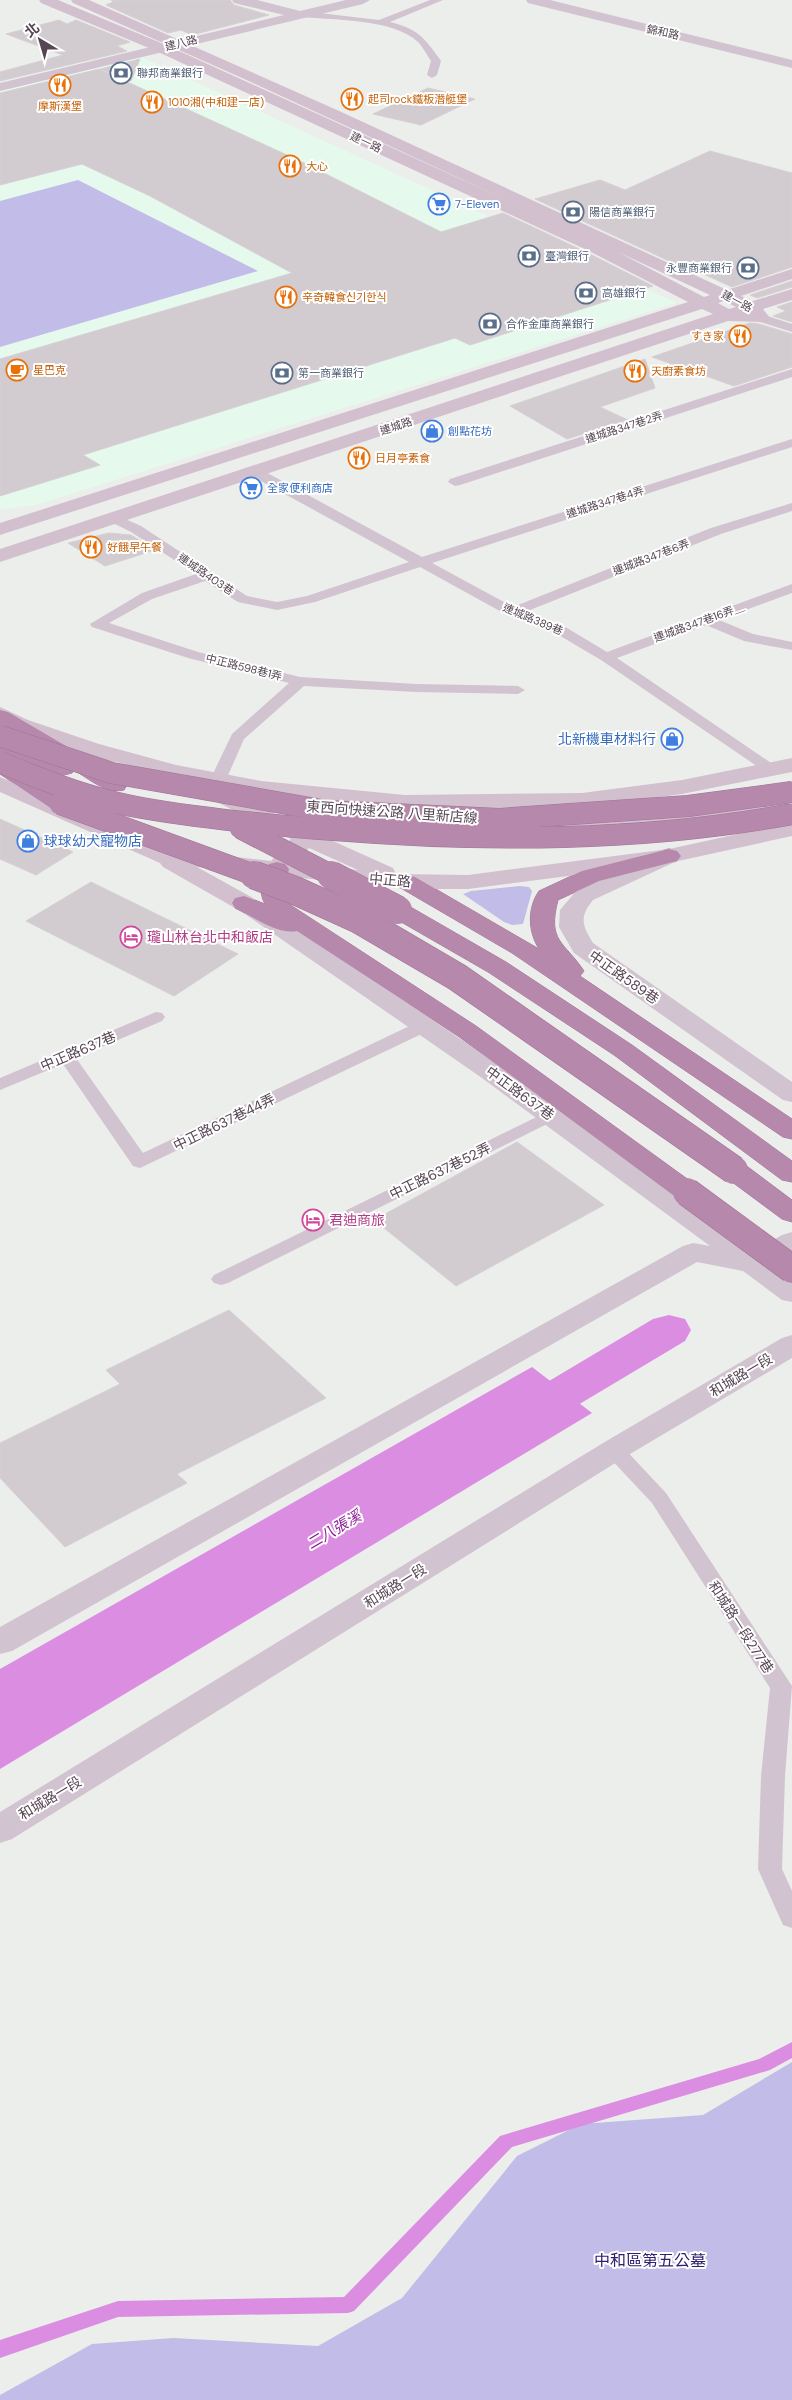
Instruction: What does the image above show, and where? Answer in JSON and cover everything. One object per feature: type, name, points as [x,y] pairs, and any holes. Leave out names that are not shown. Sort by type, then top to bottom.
[{"type":"highway","points":[[0,716],[116,785]]},
{"type":"highway","name":"東西向快速公路 八里新店線","points":[[0,736],[112,774],[326,811],[499,819],[688,806],[792,792]]},
{"type":"highway","points":[[0,747],[247,830],[398,910],[496,967],[623,1050],[792,1174]]},
{"type":"highway","points":[[0,763],[60,804]]},
{"type":"highway","name":"東西向快速公路 八里新店線","points":[[0,763],[47,782],[140,808],[263,824],[428,837],[525,839],[643,832],[760,820],[792,814]]},
{"type":"highway","points":[[0,777],[60,804],[285,886],[358,919],[457,977],[734,1170],[792,1213]]},
{"type":"highway","points":[[595,997],[552,952],[545,940],[541,914],[547,896],[561,887],[669,856]]},
{"type":"highway","points":[[277,869],[271,894],[275,903],[283,912],[467,1030],[792,1269]]},
{"type":"highway","points":[[407,882],[521,948],[792,1131]]},
{"type":"highway","points":[[244,903],[349,955]]},
{"type":"main road","name":"建一路","points":[[46,0],[161,48],[595,247],[729,316],[757,313]]},
{"type":"main road","name":"建一路","points":[[78,0],[180,44],[727,296],[757,313]]},
{"type":"main road","name":"連城路","points":[[5,526],[792,274]]},
{"type":"main road","points":[[757,313],[792,294]]},
{"type":"main road","name":"連城路","points":[[0,556],[729,316]]},
{"type":"main road","points":[[0,716],[20,725],[91,749],[174,771],[261,788],[405,802],[582,800]]},
{"type":"main road","points":[[434,824],[582,800],[682,787],[782,768]]},
{"type":"main road","points":[[174,771],[306,838],[407,882]]},
{"type":"main road","name":"中正路","points":[[0,784],[161,856],[407,882],[468,882],[625,860],[669,856],[792,829]]},
{"type":"main road","points":[[277,869],[285,858],[306,838],[324,828],[351,820],[372,819],[434,824],[615,822],[728,812],[792,799]]},
{"type":"main road","points":[[625,860],[728,812]]},
{"type":"main road","points":[[161,856],[244,903]]},
{"type":"street","points":[[239,0],[302,14]]},
{"type":"street","name":"建八路","points":[[0,87],[363,0]]},
{"type":"street","name":"錦和路","points":[[533,0],[792,64]]},
{"type":"street","name":"中正路589巷","points":[[669,856],[585,895],[572,910],[571,927],[583,948],[792,1094]]},
{"type":"street","name":"中正路637巷","points":[[244,903],[424,1026],[551,1116],[792,1293]]},
{"type":"street","points":[[0,1642],[693,1252],[754,1264],[792,1241]]},
{"type":"street","name":"和城路一段","points":[[0,1829],[614,1450],[792,1345]]},
{"type":"lane","points":[[380,23],[438,0]]},
{"type":"lane","points":[[302,14],[380,23],[400,28],[419,38],[436,61],[432,75]]},
{"type":"lane","points":[[757,313],[792,328]]},
{"type":"lane","name":"連城路347巷2弄","points":[[456,482],[792,373]]},
{"type":"lane","name":"連城路347巷4弄","points":[[419,562],[792,443]]},
{"type":"lane","name":"連城路389巷","points":[[255,472],[512,612],[562,630],[782,768]]},
{"type":"lane","name":"連城路347巷6弄","points":[[512,612],[716,531],[792,507]]},
{"type":"lane","name":"連城路403巷","points":[[114,518],[136,529],[243,599],[277,606],[310,599],[419,562]]},
{"type":"lane","name":"中正路598巷1弄","points":[[208,575],[147,596],[97,624],[193,655],[300,682],[416,688],[518,690]]},
{"type":"lane","name":"連城路347巷16弄＿","points":[[606,657],[792,588]]},
{"type":"lane","points":[[708,620],[730,633],[757,641],[792,646]]},
{"type":"lane","points":[[218,780],[237,737],[300,682]]},
{"type":"lane","name":"中正路637巷","points":[[0,1084],[156,1017]]},
{"type":"lane","name":"中正路637巷44弄","points":[[66,1056],[140,1162],[424,1026]]},
{"type":"lane","name":"中正路637巷52弄","points":[[221,1279],[551,1116]]},
{"type":"lane","name":"和城路一段277巷","points":[[614,1450],[658,1498],[782,1687],[772,1776],[770,1869],[792,1918]]},
{"type":"shaded area","points":[[141,57],[677,303],[36,505],[0,510],[0,91]]},
{"type":"green space","points":[[78,180],[258,271],[0,347],[0,201]]},
{"type":"green space","points":[[519,886],[529,887],[532,891],[523,924],[512,925],[504,922],[463,894],[471,891]]},
{"type":"green space","name":"中和區第五公墓","points":[[792,2062],[792,2400],[0,2400],[0,2395],[92,2344],[173,2338],[318,2346],[402,2298],[517,2156],[581,2124],[703,2115]]},
{"type":"water","points":[[532,1367],[592,1413],[0,1769],[0,1669]]},
{"type":"building","points":[[111,0],[230,0],[234,5],[269,15],[192,35],[181,30],[168,33],[106,5],[113,2]]},
{"type":"building","points":[[59,20],[67,24],[76,20],[130,42],[117,46],[127,51],[0,81],[0,72],[63,55],[6,34]]},
{"type":"building","points":[[140,59],[131,81],[100,69]]},
{"type":"building","points":[[99,69],[298,160],[441,232],[503,213],[653,286],[470,345],[455,338],[83,455],[100,465],[0,496],[0,359],[292,273],[150,196],[82,164],[0,185],[0,93]]},
{"type":"building","points":[[428,88],[475,99],[421,125],[373,114]]},
{"type":"building","points":[[710,151],[792,173],[792,267],[732,287],[699,272],[695,273],[535,199],[600,180],[625,190]]},
{"type":"building","points":[[792,281],[792,287],[757,298],[750,295]]},
{"type":"building","points":[[792,302],[792,322],[773,316],[786,311],[777,307]]},
{"type":"building","points":[[750,323],[792,334],[792,367],[734,386],[652,357]]},
{"type":"building","points":[[645,359],[655,388],[600,407],[628,420],[567,439],[510,406]]},
{"type":"building","points":[[109,533],[131,535],[155,550],[105,566],[68,543]]},
{"type":"building","points":[[0,819],[73,852],[36,875],[0,859]]},
{"type":"building","name":"瓏山林台北中和飯店","points":[[91,882],[238,954],[174,996],[26,921]]},
{"type":"building","points":[[517,1142],[604,1205],[456,1286],[374,1220]]},
{"type":"building","points":[[229,1310],[326,1398],[177,1474],[187,1483],[65,1547],[0,1478],[0,1443],[120,1384],[106,1370]]},
{"type":"waterway","name":"二八張溪","points":[[515,1422],[669,1330]]},
{"type":"waterway","points":[[0,2349],[118,2309],[348,2305],[506,2141],[764,2065],[792,2049]]},
{"type":"place","name":"聯邦商業銀行","points":[[121,73]]},
{"type":"place","name":"摩斯漢堡","points":[[60,85]]},
{"type":"place","name":"起司rock鐵板潛艇堡","points":[[352,99]]},
{"type":"place","name":"1010湘(中和建一店)","points":[[152,102]]},
{"type":"place","name":"大心","points":[[290,166]]},
{"type":"place","name":"7-Eleven","points":[[439,204]]},
{"type":"place","name":"陽信商業銀行","points":[[573,212]]},
{"type":"place","name":"臺灣銀行","points":[[529,256]]},
{"type":"place","name":"永豐商業銀行","points":[[748,268]]},
{"type":"place","name":"高雄銀行","points":[[586,293]]},
{"type":"place","name":"辛奇韓食신기한식","points":[[286,297]]},
{"type":"place","name":"合作金庫商業銀行","points":[[490,324]]},
{"type":"place","name":"すき家","points":[[740,336]]},
{"type":"place","name":"星巴克","points":[[17,370]]},
{"type":"place","name":"天廚素食坊","points":[[635,371]]},
{"type":"place","name":"第一商業銀行","points":[[282,373]]},
{"type":"place","name":"創點花坊","points":[[432,431]]},
{"type":"place","name":"日月亭素食","points":[[359,458]]},
{"type":"place","name":"全家便利商店","points":[[251,488]]},
{"type":"place","name":"好餓早午餐","points":[[91,547]]},
{"type":"place","name":"北新機車材料行","points":[[672,739]]},
{"type":"place","name":"球球幼犬寵物店","points":[[28,841]]},
{"type":"place","name":"瓏山林台北中和飯店","points":[[131,937]]},
{"type":"place","name":"君迪商旅","points":[[313,1220]]}]
